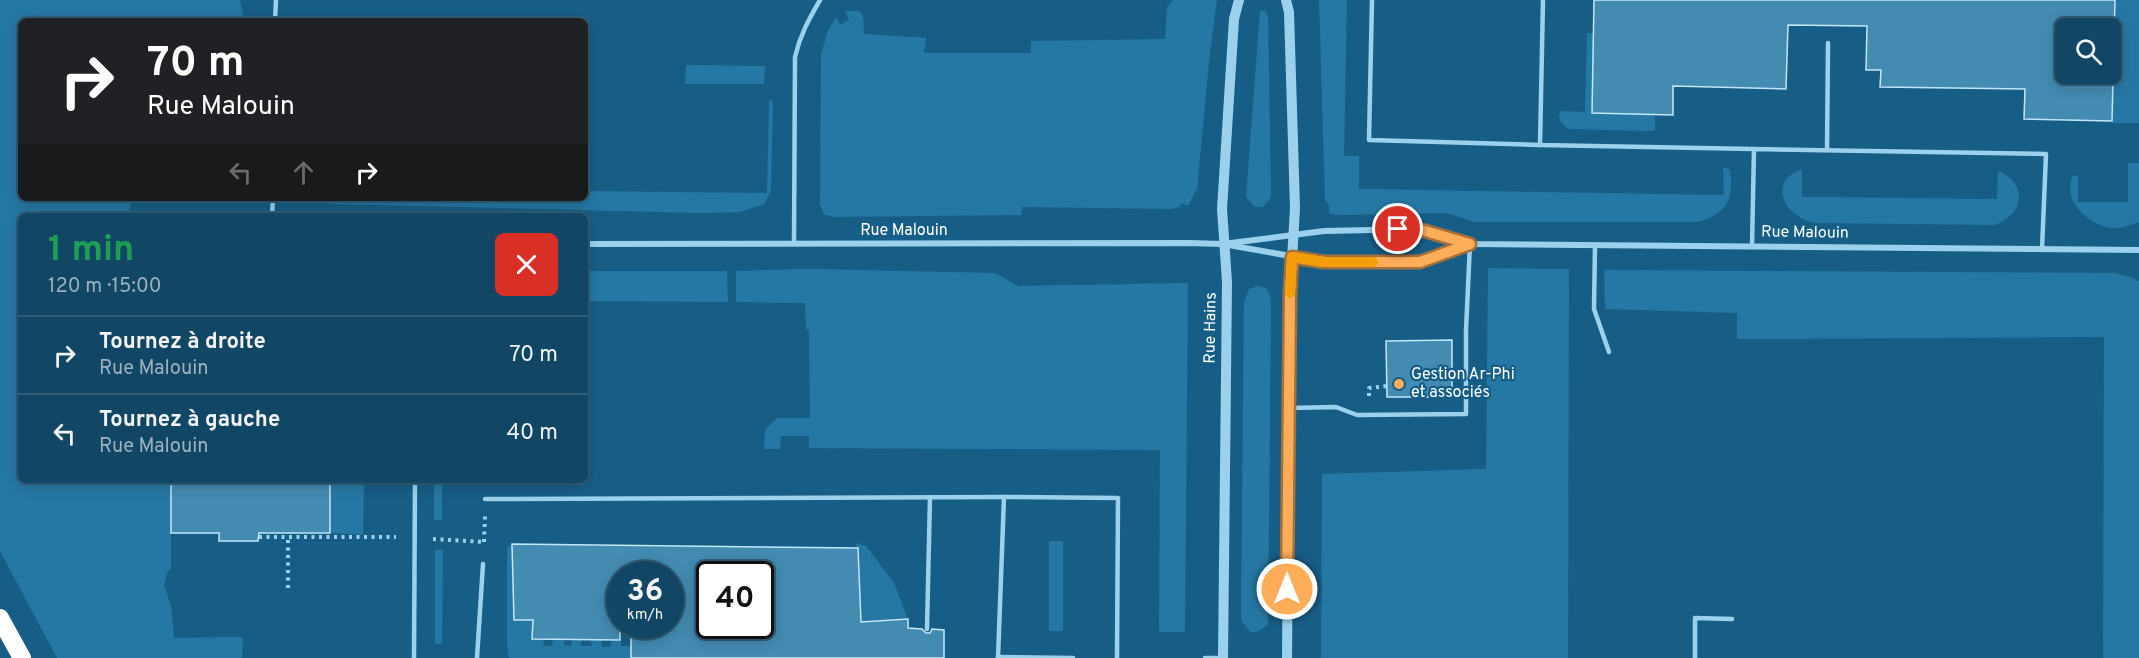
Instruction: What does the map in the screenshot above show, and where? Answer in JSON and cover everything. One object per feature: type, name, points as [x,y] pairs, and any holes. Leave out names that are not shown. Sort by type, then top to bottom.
[{"type":"highway","points":[[0,618],[21,658]]},
{"type":"street","name":"Rue Hains","points":[[1223,658],[1227,282],[1223,244],[1223,184],[1234,19],[1239,0]]},
{"type":"street","points":[[1286,0],[1289,12],[1294,197],[1290,294],[1287,658]]},
{"type":"street","name":"Rue Malouin","points":[[588,244],[1223,244],[1324,231],[1418,229],[1470,244],[2139,250]]},
{"type":"street","name":"Rue Malouin","points":[[1223,244],[1324,262],[1420,262],[1470,244]]},
{"type":"street","points":[[1223,658],[1232,658]]},
{"type":"lane","points":[[275,18],[276,0]]},
{"type":"lane","points":[[794,244],[795,57],[806,23],[820,0]]},
{"type":"lane","points":[[1372,0],[1369,140],[2046,154],[2042,249]]},
{"type":"lane","points":[[1540,145],[1543,0]]},
{"type":"lane","points":[[1827,150],[1828,43]]},
{"type":"lane","points":[[1752,246],[1754,149]]},
{"type":"lane","points":[[1289,408],[1336,407],[1357,415],[1466,414],[1466,330],[1470,244]]},
{"type":"lane","points":[[1595,245],[1594,309],[1610,352]]},
{"type":"lane","points":[[414,658],[415,483]]},
{"type":"lane","points":[[927,629],[930,497]]},
{"type":"lane","points":[[1004,497],[998,658],[1072,658]]},
{"type":"lane","points":[[485,499],[1118,498],[1117,658]]},
{"type":"lane","points":[[477,658],[483,564]]},
{"type":"lane","points":[[1695,658],[1695,618],[1732,619]]},
{"type":"lane","points":[[1205,658],[1223,658]]},
{"type":"path","points":[[1369,388],[1387,386]]},
{"type":"path","points":[[483,564],[485,499]]},
{"type":"path","points":[[259,537],[392,537]]},
{"type":"path","points":[[288,537],[288,588]]},
{"type":"path","points":[[414,538],[484,542]]},
{"type":"shaded area","points":[[0,0],[240,0],[243,18],[18,18],[18,201],[131,201],[129,213],[18,213],[18,483],[171,483],[171,568],[167,573],[164,586],[171,605],[174,638],[243,637],[242,658],[57,658],[0,551]]},
{"type":"shaded area","points":[[1173,0],[1217,0],[1197,189],[1188,206],[1182,203],[1179,207],[1172,209],[1022,207],[1021,215],[832,217],[824,214],[820,205],[821,54],[828,31],[836,17],[840,25],[849,20],[845,11],[859,11],[863,16],[864,34],[926,38],[924,53],[1031,53],[1031,41],[1165,39],[1167,7]]},
{"type":"shaded area","points":[[1319,0],[1347,0],[1344,156],[1359,156],[1359,189],[1724,195],[1723,168],[1729,169],[1731,176],[1728,201],[1715,215],[1697,222],[1475,222],[1447,213],[1337,215],[1329,213],[1329,206],[1325,200]]},
{"type":"shaded area","points":[[2115,0],[2139,0],[2139,123],[2112,123],[2113,84],[2121,84],[2121,18],[2115,18]]},
{"type":"shaded area","points":[[1260,11],[1266,11],[1268,17],[1271,197],[1263,207],[1255,207],[1246,197]]},
{"type":"shaded area","points":[[1587,33],[1594,33],[1592,113],[1655,114],[1655,131],[1569,129],[1562,123],[1559,114],[1561,111],[1585,112]]},
{"type":"shaded area","points":[[686,65],[765,66],[764,84],[685,84]]},
{"type":"shaded area","points":[[769,100],[773,101],[771,191],[764,204],[740,212],[331,204],[322,201],[588,201],[588,191],[767,193]]},
{"type":"shaded area","points":[[2128,163],[2139,163],[2139,222],[2111,228],[2086,217],[2074,203],[2071,195],[2072,177],[2078,175],[2078,202],[2128,202]]},
{"type":"shaded area","points":[[1802,169],[1802,197],[1997,199],[1998,171],[2008,176],[2014,183],[2019,198],[2012,214],[1995,225],[1816,223],[1796,214],[1788,207],[1784,199],[1782,190],[1785,182],[1791,175]]},
{"type":"shaded area","points":[[1488,268],[1569,269],[1568,658],[1321,658],[1322,474],[1486,469]]},
{"type":"shaded area","points":[[810,269],[995,273],[1018,286],[1188,283],[1185,632],[1159,632],[1160,450],[809,448],[809,436],[781,436],[780,449],[764,449],[765,430],[777,418],[810,418],[809,330],[806,329],[805,303],[736,302],[736,271]]},
{"type":"shaded area","points":[[1604,270],[2115,273],[2139,282],[2139,658],[2103,658],[2104,337],[1737,339],[1737,313],[1605,309]]},
{"type":"shaded area","points":[[588,271],[727,271],[728,302],[588,301]]},
{"type":"shaded area","points":[[1258,286],[1266,288],[1270,295],[1271,305],[1268,625],[1257,632],[1250,632],[1241,620],[1244,302],[1249,289]]},
{"type":"shaded area","points":[[330,483],[364,483],[363,535],[330,533]]},
{"type":"shaded area","points":[[434,483],[442,483],[442,520],[434,520]]},
{"type":"shaded area","points":[[1049,541],[1063,541],[1063,631],[1049,631]]},
{"type":"shaded area","points":[[856,543],[866,546],[894,583],[908,619],[851,622],[860,613]]},
{"type":"shaded area","points":[[512,544],[514,620],[533,620],[532,639],[544,639],[543,646],[552,646],[553,640],[563,640],[564,645],[571,646],[572,639],[581,639],[581,646],[592,646],[591,639],[601,639],[602,647],[611,646],[611,639],[621,639],[621,646],[631,646],[631,658],[509,658],[507,548]]},
{"type":"shaded area","points":[[435,550],[443,550],[442,644],[435,644]]},
{"type":"building","points":[[1594,0],[2115,0],[2115,18],[2055,18],[2055,84],[2113,84],[2112,121],[2024,119],[2025,89],[1880,87],[1881,70],[1866,70],[1867,26],[1788,25],[1786,89],[1673,86],[1673,115],[1592,113]]},
{"type":"building","points":[[1452,340],[1452,397],[1387,397],[1386,341]]},
{"type":"building","points":[[171,483],[330,483],[330,533],[259,533],[258,541],[219,541],[219,533],[171,533]]},
{"type":"building","points":[[512,544],[858,548],[861,622],[908,619],[908,628],[922,629],[926,633],[930,633],[932,629],[944,630],[944,658],[631,658],[631,639],[684,639],[684,561],[606,561],[606,639],[620,640],[532,639],[533,620],[514,620]]},
{"type":"slow traffic","points":[[1290,293],[1292,257],[1324,262],[1373,262]]},
{"type":"place","name":"Gestion Ar-Phi et associés","points":[[1399,384]]},
{"type":"route","points":[[1287,589],[1292,257],[1324,262],[1420,262],[1470,244],[1418,229],[1398,229]]}]
